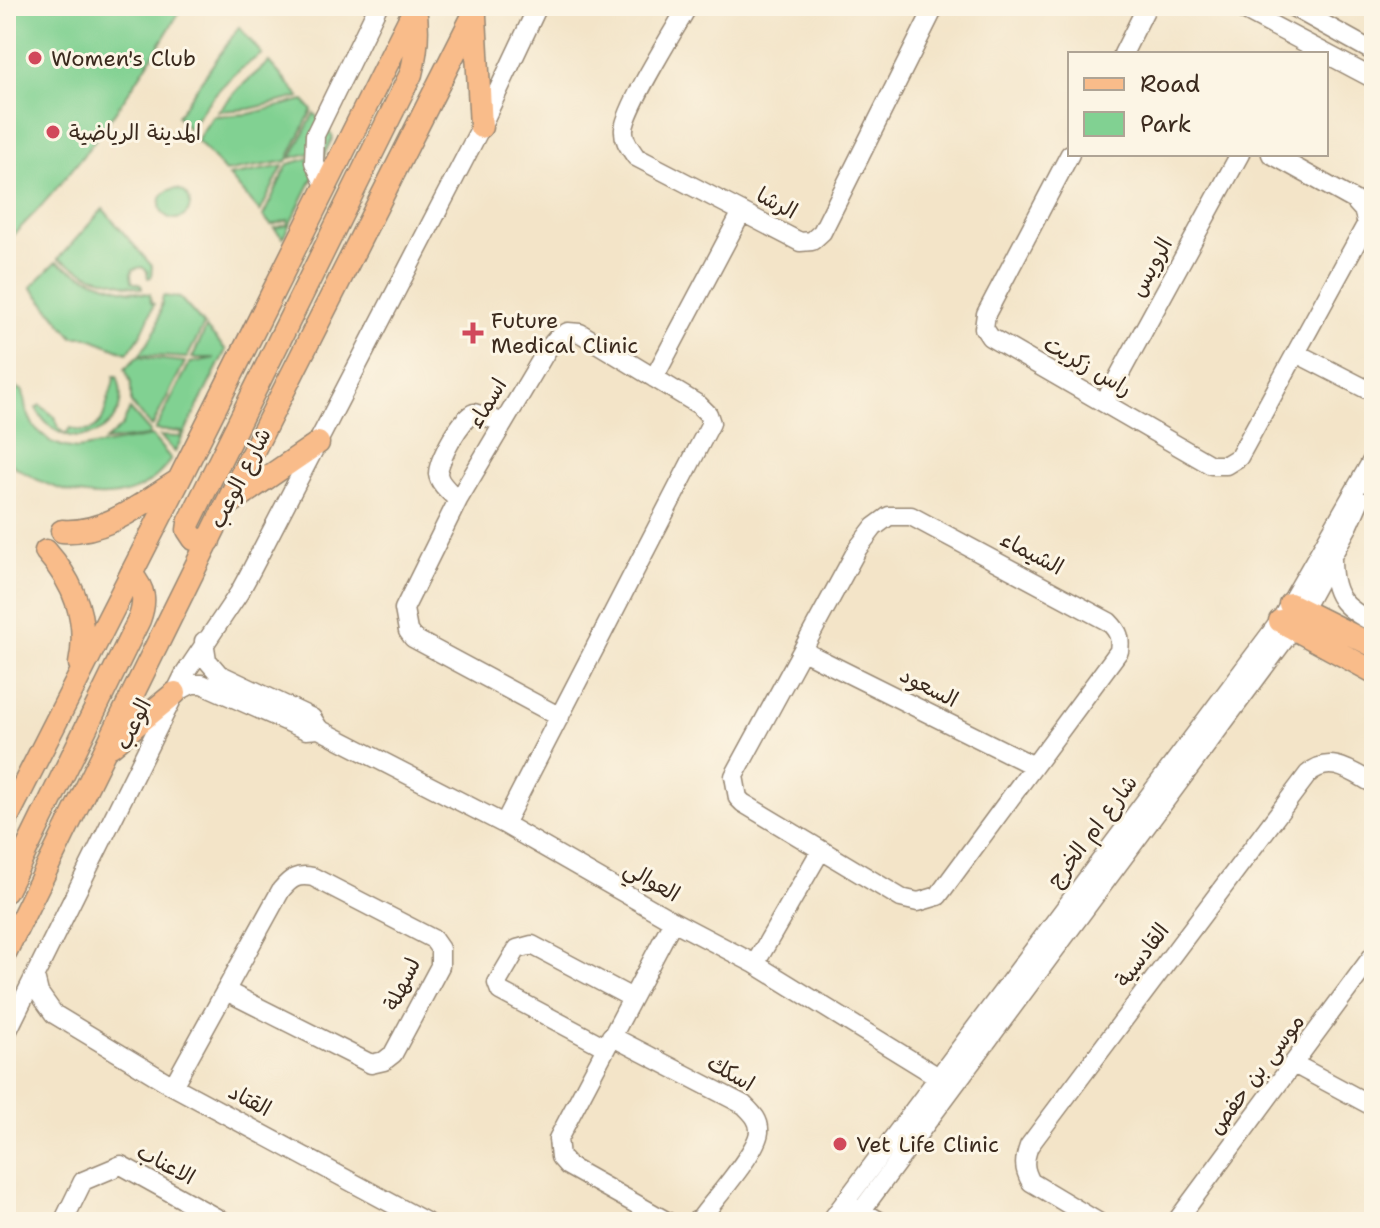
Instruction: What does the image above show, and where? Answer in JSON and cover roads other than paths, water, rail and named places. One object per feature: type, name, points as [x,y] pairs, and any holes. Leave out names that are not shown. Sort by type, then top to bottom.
[{"type":"main road","points":[[6,820],[415,6]]},
{"type":"main road","points":[[209,541],[194,539],[190,535],[189,523],[411,74],[417,52],[415,6]]},
{"type":"main road","points":[[476,10],[481,127]]},
{"type":"main road","name":"شارع الوعب","points":[[6,951],[225,507],[476,10]]},
{"type":"main road","points":[[225,507],[318,443]]},
{"type":"main road","points":[[62,531],[77,532],[107,524],[179,480]]},
{"type":"main road","points":[[46,551],[69,581],[81,617],[82,651],[75,685]]},
{"type":"main road","points":[[120,595],[145,599],[167,593],[193,572]]},
{"type":"main road","points":[[6,891],[135,629],[145,599],[131,574]]},
{"type":"main road","points":[[1292,616],[1374,646]]},
{"type":"main road","points":[[1292,616],[1374,672]]},
{"type":"main road","points":[[104,751],[175,693]]},
{"type":"street","points":[[326,187],[314,162],[315,135],[378,6]]},
{"type":"street","points":[[318,443],[481,127],[538,6]]},
{"type":"street","name":"الرشا","points":[[688,6],[630,110],[624,130],[626,144],[636,157],[800,242],[812,241],[822,232],[935,6]]},
{"type":"street","points":[[1124,52],[1147,6]]},
{"type":"street","points":[[1236,6],[1323,52]]},
{"type":"street","points":[[1291,6],[1374,52]]},
{"type":"street","points":[[1328,55],[1374,79]]},
{"type":"street","name":"راس زكريت","points":[[1069,156],[986,314],[984,328],[990,337],[1211,465],[1226,465],[1239,457],[1367,223],[1363,210],[1354,200],[1275,156]]},
{"type":"street","name":"الرويس","points":[[1104,403],[1239,156]]},
{"type":"street","points":[[654,378],[742,212]]},
{"type":"street","name":"اسماء","points":[[504,824],[560,717],[711,423],[708,414],[699,405],[580,333],[568,332],[557,338],[547,350],[502,422],[458,500],[404,609],[408,631],[421,644],[560,717]]},
{"type":"street","points":[[1296,353],[1374,393]]},
{"type":"street","points":[[458,500],[438,475],[440,463],[464,419],[474,413],[502,422]]},
{"type":"street","name":"الوعب","points":[[6,1034],[175,693],[204,641],[239,593],[318,443]]},
{"type":"street","name":"شارع ام الخرج","points":[[1292,616],[1374,457]]},
{"type":"street","name":"شارع ام الخرج","points":[[830,1222],[853,1211],[1292,616],[1332,559],[1374,464]]},
{"type":"street","name":"الشيماء","points":[[889,516],[911,516],[1109,622],[1117,630],[1121,640],[1119,651],[1034,766],[938,896],[918,902],[901,898],[743,803],[738,798],[734,776],[858,548],[874,527],[889,516]]},
{"type":"street","points":[[1332,559],[1332,577],[1344,605],[1374,623]]},
{"type":"street","name":"العوالي","points":[[204,641],[207,660],[219,674],[312,718],[319,729],[504,824],[755,964],[946,1082]]},
{"type":"street","name":"السعود","points":[[803,651],[1034,766]]},
{"type":"street","name":"العوالي","points":[[175,693],[192,684],[202,684],[306,730],[319,729]]},
{"type":"street","name":"القادسية","points":[[1098,1222],[1078,1218],[1031,1182],[1025,1172],[1024,1160],[1029,1146],[1308,774],[1317,766],[1340,765],[1374,784]]},
{"type":"street","points":[[755,964],[821,850]]},
{"type":"street","name":"لسهلة","points":[[173,1086],[281,890],[291,879],[301,875],[313,877],[433,939],[440,949],[440,966],[393,1054],[384,1061],[371,1064],[226,991]]},
{"type":"street","points":[[668,1222],[568,1166],[560,1157],[558,1139],[673,921]]},
{"type":"street","name":"اسكك","points":[[632,998],[532,945],[517,949],[497,983],[500,991],[744,1105],[758,1123],[759,1134],[754,1148],[701,1218],[694,1222]]},
{"type":"street","name":"موسى بن حفص","points":[[1176,1222],[1374,954]]},
{"type":"street","points":[[35,977],[39,993],[54,1014]]},
{"type":"street","points":[[16,1014],[54,1014]]},
{"type":"street","name":"القتاد","points":[[54,1014],[173,1086],[426,1222]]},
{"type":"street","points":[[1294,1064],[1374,1107]]},
{"type":"street","name":"الاعناب","points":[[63,1222],[83,1181],[121,1165],[224,1222]]},
{"type":"street","points":[[853,1211],[881,1222]]},
{"type":"place","name":"Women's Club","points":[[35,58]]},
{"type":"place","name":"المدينة الرياضية","points":[[53,132]]},
{"type":"place","name":"Future Medical Clinic","points":[[473,333]]},
{"type":"place","name":"Vet Life Clinic","points":[[840,1144]]}]
